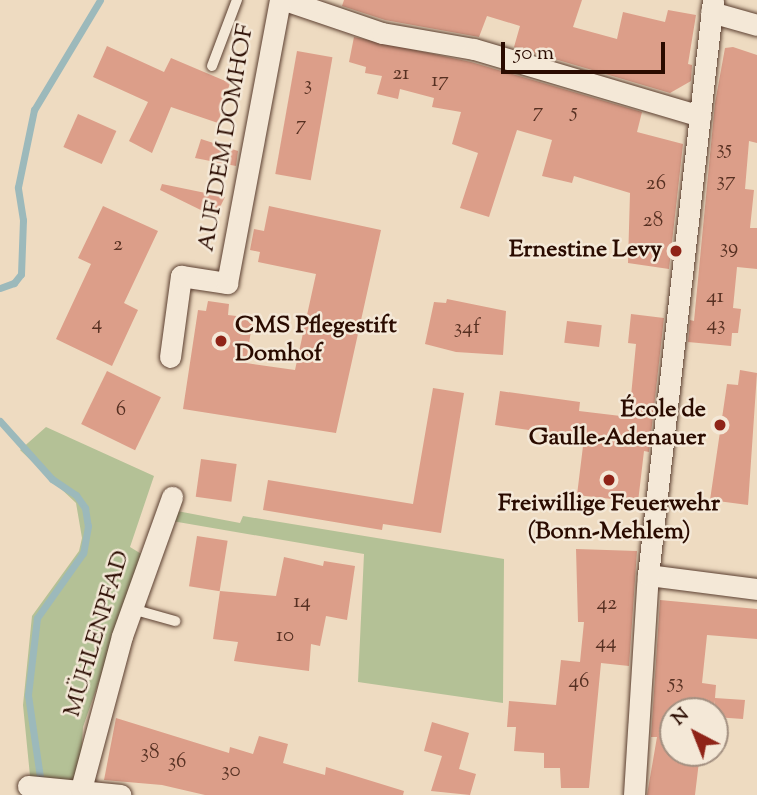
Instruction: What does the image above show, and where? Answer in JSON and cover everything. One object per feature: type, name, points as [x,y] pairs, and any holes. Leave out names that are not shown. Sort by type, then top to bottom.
[{"type":"street","points":[[283,0],[382,33],[474,49],[700,116]]},
{"type":"street","name":"AUF DEM DOMHOF","points":[[170,357],[181,276],[227,283],[283,0]]},
{"type":"street","points":[[634,795],[648,575],[712,6],[757,25]]},
{"type":"street","name":"MÜHLENPFAD","points":[[81,789],[132,609],[172,498]]},
{"type":"street","points":[[648,575],[757,589]]},
{"type":"street","points":[[28,786],[81,789],[121,795]]},
{"type":"lane","points":[[212,66],[237,0]]},
{"type":"lane","points":[[132,609],[175,621]]},
{"type":"green space","points":[[46,427],[154,476],[130,547],[143,555],[83,727],[80,777],[71,795],[30,776],[23,705],[32,616],[79,551],[82,538],[76,503],[20,450]]},
{"type":"green space","points":[[177,511],[240,523],[243,516],[504,559],[503,703],[358,682],[364,554],[172,521]]},
{"type":"building","points":[[344,0],[582,0],[573,27],[617,39],[623,12],[665,22],[668,10],[696,15],[688,64],[692,65],[691,81],[670,93],[514,47],[520,26],[487,16],[479,37],[385,20],[342,6]]},
{"type":"building","points":[[354,37],[471,62],[642,112],[637,132],[683,144],[669,269],[628,263],[630,193],[574,176],[572,183],[542,176],[552,140],[517,130],[489,217],[460,208],[478,153],[452,144],[461,112],[432,107],[434,98],[400,89],[398,99],[377,94],[382,76],[365,73],[366,67],[349,62]]},
{"type":"building","points":[[107,46],[164,72],[171,58],[230,83],[218,123],[171,107],[152,153],[129,141],[148,102],[93,77]]},
{"type":"building","points":[[733,47],[757,55],[757,143],[749,141],[745,189],[754,190],[750,228],[757,228],[757,269],[737,267],[733,308],[741,309],[738,333],[732,333],[731,346],[688,342],[690,320],[694,321],[715,103],[725,48]]},
{"type":"building","points":[[297,51],[332,57],[311,180],[275,174]]},
{"type":"building","points":[[78,114],[116,131],[102,164],[63,147]]},
{"type":"building","points":[[201,139],[238,151],[236,166],[195,158]]},
{"type":"building","points":[[162,184],[225,197],[215,217],[160,190]]},
{"type":"building","points":[[103,206],[158,231],[124,303],[138,310],[112,366],[56,339],[91,264],[78,258]]},
{"type":"building","name":"CMS Pflegestift Domhof","points":[[269,206],[381,230],[336,433],[183,409],[198,310],[206,311],[208,301],[229,304],[228,315],[253,318],[246,363],[295,370],[316,274],[258,262],[260,252],[250,250],[254,229],[264,231]]},
{"type":"building","points":[[447,299],[506,311],[503,355],[456,352],[425,344],[434,302],[446,303]]},
{"type":"building","points":[[631,314],[664,318],[649,452],[644,451],[638,502],[577,495],[584,438],[495,425],[500,391],[580,402],[579,411],[629,417],[636,344],[628,343]]},
{"type":"building","points":[[567,321],[602,325],[599,347],[564,343]]},
{"type":"building","points":[[740,370],[757,373],[748,505],[710,500],[727,384],[738,385]]},
{"type":"building","points":[[107,371],[161,397],[135,450],[81,424]]},
{"type":"building","points":[[433,388],[464,393],[441,533],[383,524],[382,530],[263,510],[268,480],[413,504]]},
{"type":"building","points":[[201,459],[237,464],[231,502],[196,497]]},
{"type":"building","points":[[197,536],[228,541],[220,591],[189,586]]},
{"type":"building","points":[[576,549],[637,551],[629,666],[601,663],[589,788],[561,788],[560,768],[544,768],[544,753],[514,751],[516,727],[507,727],[509,701],[556,705],[561,660],[580,662],[584,622],[578,622]]},
{"type":"building","points":[[284,557],[323,566],[324,561],[355,566],[347,620],[326,616],[320,646],[311,644],[309,671],[234,661],[238,642],[213,639],[220,591],[276,596]]},
{"type":"building","points":[[660,600],[757,609],[757,639],[707,635],[702,683],[716,685],[715,697],[659,697],[659,767],[698,767],[695,795],[647,795],[657,737],[651,737]]},
{"type":"building","points":[[729,699],[745,700],[743,719],[729,718]]},
{"type":"building","points":[[116,718],[229,753],[230,747],[253,754],[259,736],[288,744],[283,763],[325,775],[326,767],[404,791],[403,795],[205,795],[162,785],[104,780]]},
{"type":"building","points":[[432,722],[469,733],[459,769],[476,774],[470,795],[431,791],[442,756],[424,751]]},
{"type":"waterway","points":[[0,288],[14,283],[21,274],[23,220],[18,187],[34,110],[100,0]]},
{"type":"waterway","points":[[0,421],[52,479],[76,495],[85,508],[88,526],[83,553],[37,618],[28,695],[41,784]]},
{"type":"place","name":"Ernestine Levy","points":[[676,251]]},
{"type":"place","name":"CMS Pflegestift Domhof","points":[[221,341]]},
{"type":"place","name":"École de Gaulle-Adenauer","points":[[720,425]]},
{"type":"place","name":"Freiwillige Feuerwehr (Bonn-Mehlem)","points":[[609,480]]}]
